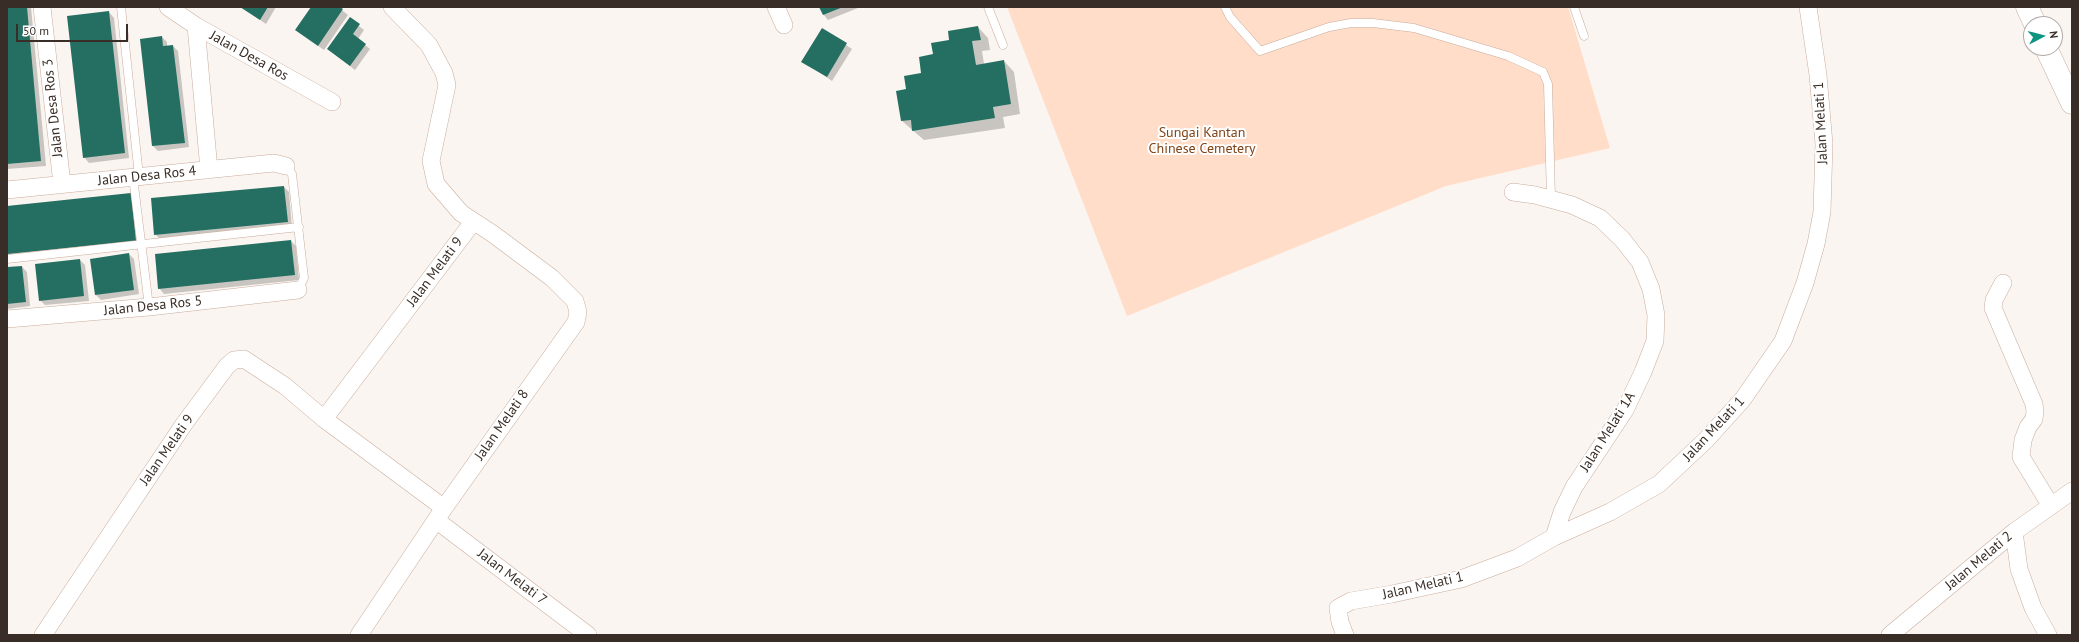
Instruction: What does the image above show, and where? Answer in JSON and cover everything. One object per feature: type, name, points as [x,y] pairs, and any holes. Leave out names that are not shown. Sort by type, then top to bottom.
[{"type":"main road","points":[[2050,56],[2072,103]]},
{"type":"street","name":"Jalan Desa Ros 3","points":[[42,7],[62,184]]},
{"type":"street","name":"Jalan Desa Ros","points":[[168,7],[196,26],[332,102]]},
{"type":"street","name":"Jalan Melati 8","points":[[359,635],[440,514],[576,322],[578,312],[575,301],[552,278],[493,234],[461,214],[436,184],[431,161],[447,84],[444,73],[429,45],[392,7]]},
{"type":"street","points":[[776,7],[784,26]]},
{"type":"street","name":"Jalan Melati 1","points":[[1345,635],[1340,622],[1338,608],[1351,601],[1461,579],[1517,558],[1554,537],[1610,512],[1659,484],[1706,440],[1743,399],[1783,341],[1805,283],[1816,244],[1822,212],[1824,144],[1818,75],[1808,7]]},
{"type":"street","points":[[196,26],[208,170]]},
{"type":"street","name":"Jalan Desa Ros 4","points":[[7,190],[274,163],[286,166]]},
{"type":"street","name":"Jalan Melati 1A","points":[[1513,192],[1551,199],[1572,205],[1600,218],[1622,239],[1640,262],[1650,289],[1656,315],[1655,341],[1643,372],[1625,410],[1574,487],[1562,512],[1554,537]]},
{"type":"street","name":"Jalan Melati 9","points":[[324,419],[473,222]]},
{"type":"street","points":[[2003,283],[1994,300],[1993,308],[2034,404],[2035,411],[2034,419],[2028,427],[2023,440],[2021,457],[2051,506]]},
{"type":"street","name":"Jalan Desa Ros 5","points":[[7,319],[149,307],[298,290]]},
{"type":"street","name":"Jalan Melati 9","points":[[43,635],[88,570],[184,424],[231,361],[244,359],[285,386],[440,514]]},
{"type":"street","name":"Jalan Melati 2","points":[[1890,635],[2014,532],[2072,491]]},
{"type":"street","name":"Jalan Melati 7","points":[[440,514],[588,635]]},
{"type":"street","points":[[2014,532],[2019,569],[2033,608],[2048,635]]},
{"type":"lane","points":[[122,7],[140,245],[149,307]]},
{"type":"lane","points":[[988,7],[1003,46]]},
{"type":"lane","points":[[1225,7],[1230,16],[1260,51],[1329,27],[1351,23],[1373,23],[1414,28],[1508,56],[1543,72],[1548,84],[1551,199]]},
{"type":"lane","points":[[1574,7],[1584,36]]},
{"type":"lane","points":[[286,166],[292,174],[304,278],[298,290]]},
{"type":"lane","points":[[7,259],[299,227]]},
{"type":"green space","name":"Sungai Kantan Chinese Cemetery","points":[[1007,7],[1568,7],[1610,148],[1446,186],[1127,316]]},
{"type":"building","points":[[7,7],[27,7],[41,161],[7,164]]},
{"type":"building","points":[[240,7],[268,7],[260,20]]},
{"type":"building","points":[[311,7],[340,7],[343,9],[318,46],[295,30]]},
{"type":"building","points":[[819,7],[843,7],[823,15]]},
{"type":"building","points":[[109,11],[125,153],[83,158],[67,16]]},
{"type":"building","points":[[350,17],[360,24],[353,34],[366,44],[350,66],[327,49]]},
{"type":"building","points":[[978,26],[981,40],[972,41],[976,65],[1004,60],[1011,104],[993,107],[995,118],[912,131],[911,120],[901,121],[896,91],[906,89],[904,76],[921,73],[919,57],[933,54],[931,43],[949,40],[948,31]]},
{"type":"building","points":[[822,28],[847,43],[827,77],[801,62]]},
{"type":"building","points":[[162,36],[163,46],[173,45],[185,143],[152,146],[140,39]]},
{"type":"building","points":[[284,186],[288,222],[154,235],[151,198]]},
{"type":"building","points":[[131,193],[136,241],[7,254],[7,206]]},
{"type":"building","points":[[291,240],[295,275],[158,289],[155,254]]},
{"type":"building","points":[[129,253],[134,290],[95,295],[90,259]]},
{"type":"building","points":[[80,259],[84,296],[39,301],[35,264]]},
{"type":"building","points":[[22,266],[26,302],[7,304],[7,267]]}]
